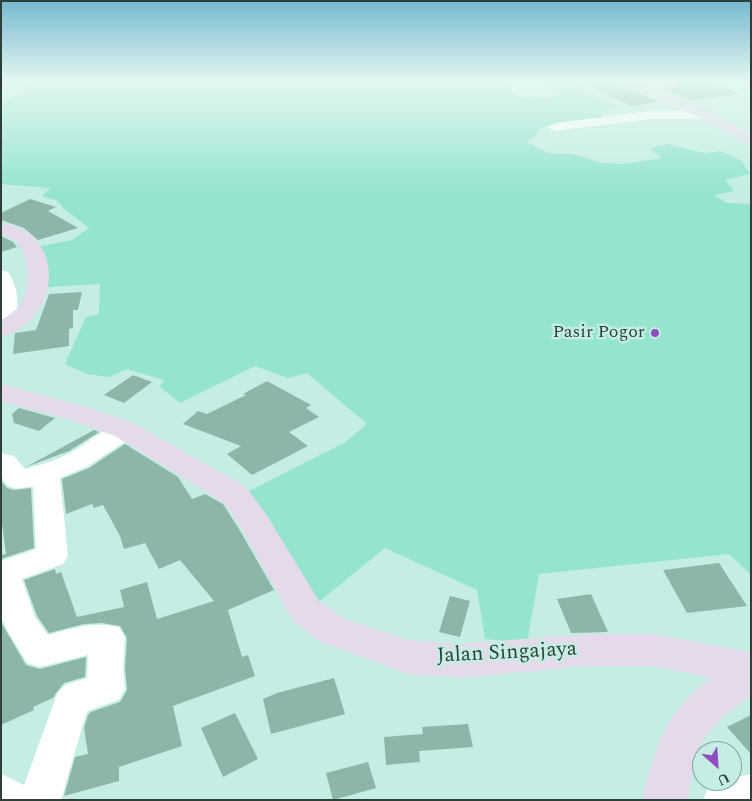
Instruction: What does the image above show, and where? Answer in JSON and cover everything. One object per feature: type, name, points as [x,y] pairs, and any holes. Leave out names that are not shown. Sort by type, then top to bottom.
[{"type":"street","points":[[555,127],[631,117]]},
{"type":"street","points":[[710,117],[751,141]]},
{"type":"street","points":[[1,228],[18,234],[27,241],[37,266],[39,284],[39,290],[30,307],[18,320],[1,329]]},
{"type":"street","points":[[1,276],[8,288],[9,297],[1,329]]},
{"type":"street","name":"Jalan Singajaya","points":[[1,392],[80,414],[126,430],[235,495],[254,522],[306,611],[332,630],[362,642],[408,657],[460,661],[588,650],[654,650],[751,669]]},
{"type":"street","points":[[1,462],[4,462],[18,480],[46,473],[78,460],[126,430]]},
{"type":"street","points":[[40,800],[70,706],[78,697],[106,689],[105,667],[108,638],[74,643],[40,652],[20,622],[4,573],[52,556],[46,473]]},
{"type":"street","points":[[665,800],[678,748],[697,714],[722,692],[751,674]]},
{"type":"street","points":[[1,794],[10,800]]},
{"type":"street","points":[[724,800],[751,794]]},
{"type":"green space","points":[[1,117],[603,117],[604,119],[540,127],[539,132],[527,142],[548,153],[573,154],[601,163],[624,164],[662,158],[649,148],[668,144],[703,153],[722,151],[742,161],[750,174],[725,180],[734,191],[714,195],[726,203],[751,204],[751,575],[729,554],[539,574],[527,643],[485,639],[477,590],[385,548],[315,605],[245,493],[344,443],[367,424],[307,373],[288,378],[255,366],[180,403],[160,387],[164,380],[127,369],[109,377],[87,374],[65,364],[86,317],[99,314],[100,284],[47,287],[38,247],[72,240],[89,228],[63,208],[58,201],[42,196],[51,188],[1,184]]},
{"type":"building","points":[[30,199],[56,207],[48,211],[78,228],[38,240],[24,228],[1,220],[1,213]]},
{"type":"building","points":[[1,236],[13,242],[17,247],[1,252]]},
{"type":"building","points":[[82,292],[78,310],[73,310],[73,328],[69,329],[69,346],[13,354],[15,333],[36,330],[49,294]]},
{"type":"building","points":[[133,375],[152,382],[124,403],[104,395]]},
{"type":"building","points":[[267,381],[311,405],[306,408],[319,417],[289,432],[308,446],[252,475],[227,454],[241,446],[183,424],[198,411],[207,414],[246,395],[243,394]]},
{"type":"building","points":[[19,408],[55,418],[39,431],[14,423],[12,414]]},
{"type":"building","points":[[94,430],[99,432],[69,451],[26,467]]},
{"type":"building","points":[[125,444],[178,477],[192,499],[205,494],[223,504],[274,590],[228,610],[242,657],[248,655],[255,676],[173,706],[182,746],[119,767],[119,781],[64,796],[75,757],[88,754],[84,728],[88,715],[91,712],[120,702],[127,690],[125,667],[127,638],[120,626],[102,623],[84,624],[49,633],[37,616],[24,580],[55,569],[56,574],[61,572],[77,617],[124,607],[120,590],[147,582],[157,619],[214,601],[180,560],[159,569],[145,543],[124,549],[120,536],[103,505],[94,508],[92,504],[66,514],[62,479],[89,468]]},
{"type":"building","points":[[1,481],[7,488],[14,490],[31,488],[34,548],[1,559],[1,555],[6,554],[1,515]]},
{"type":"building","points":[[719,563],[747,606],[687,613],[663,570]]},
{"type":"building","points":[[591,594],[608,632],[571,633],[557,599]]},
{"type":"building","points":[[450,596],[470,601],[460,637],[439,632]]},
{"type":"building","points":[[1,622],[26,665],[40,669],[86,657],[85,677],[64,683],[53,698],[33,707],[34,710],[1,725]]},
{"type":"building","points":[[334,678],[345,714],[271,734],[263,699],[277,693]]},
{"type":"building","points":[[235,713],[258,759],[223,777],[201,728]]},
{"type":"building","points":[[751,715],[751,754],[742,744],[742,741],[739,741],[727,727]]},
{"type":"building","points":[[468,724],[473,747],[419,751],[420,762],[386,765],[384,737],[423,734],[422,727]]},
{"type":"building","points":[[368,762],[376,788],[333,800],[326,773]]},
{"type":"place","name":"Pasir Pogor","points":[[655,333]]}]
